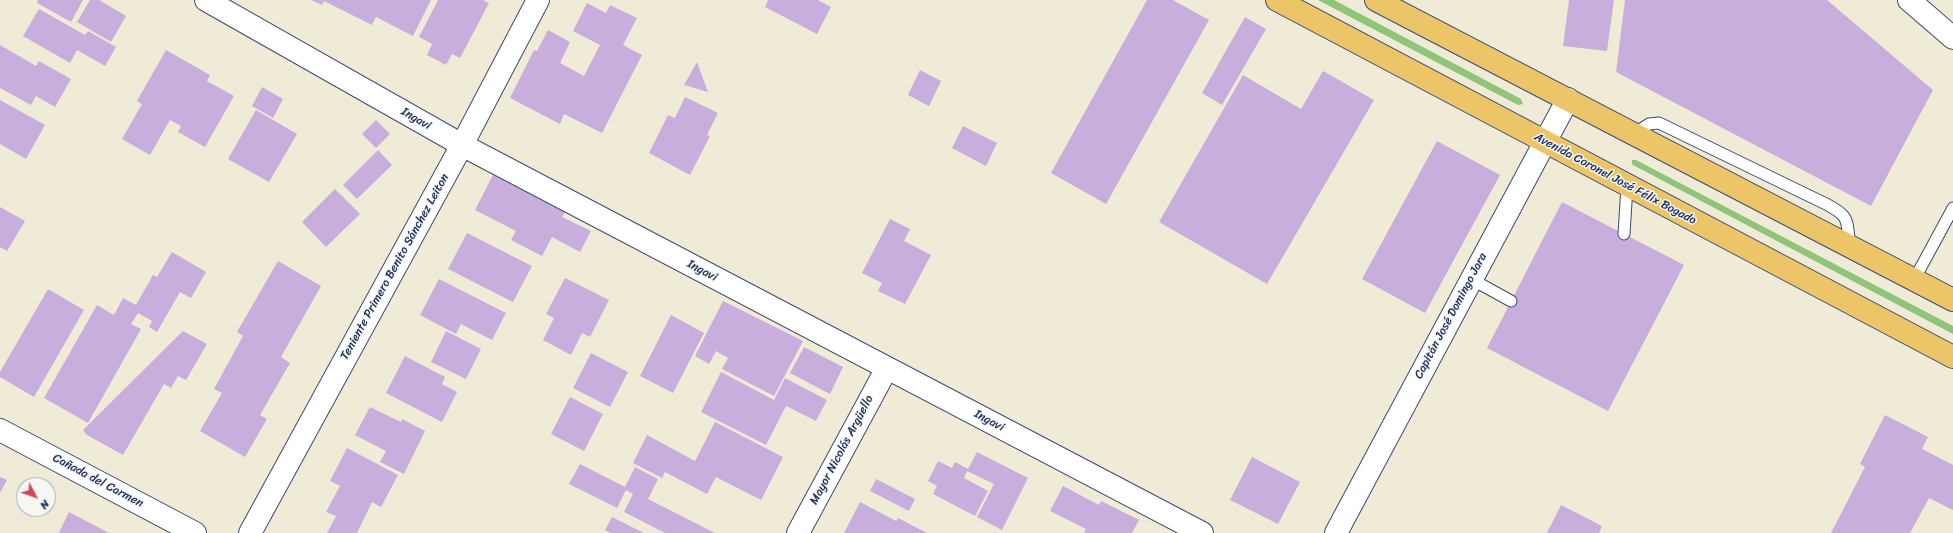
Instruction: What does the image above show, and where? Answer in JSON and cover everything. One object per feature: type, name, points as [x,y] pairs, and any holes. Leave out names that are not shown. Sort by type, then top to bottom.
[{"type":"main road","name":"Avenida Coronel José Félix Bogado","points":[[1277,0],[1953,357]]},
{"type":"main road","points":[[1376,0],[1568,98],[1632,135],[1953,300]]},
{"type":"street","name":"Ingavi","points":[[206,0],[462,145],[1202,533]]},
{"type":"street","name":"Teniente Primero Benito Sánchez Leiton","points":[[250,533],[462,145],[538,0]]},
{"type":"street","points":[[1909,0],[1953,38]]},
{"type":"street","name":"Capitán José Domingo Jara","points":[[1336,533],[1568,98]]},
{"type":"street","name":"Mayor Nicolás Argüello","points":[[798,533],[887,368]]},
{"type":"street","name":"Cañada del Carmen","points":[[0,430],[195,533]]},
{"type":"lane","points":[[1624,234],[1627,186]]},
{"type":"lane","points":[[1914,280],[1953,208]]},
{"type":"lane","points":[[1471,279],[1511,302]]},
{"type":"green space","points":[[1318,0],[1334,0],[1521,99],[1523,104],[1518,105]]},
{"type":"green space","points":[[1632,160],[1636,160],[1953,326],[1953,334],[1633,165]]},
{"type":"building","points":[[38,0],[83,0],[71,22],[37,3]]},
{"type":"building","points":[[90,0],[99,0],[126,16],[111,42],[77,22]]},
{"type":"building","points":[[311,0],[431,0],[413,36],[376,17],[372,25],[324,1],[322,5]]},
{"type":"building","points":[[438,0],[483,0],[489,3],[460,58],[452,54],[446,65],[427,55],[432,44],[419,37]]},
{"type":"building","points":[[768,0],[818,0],[831,7],[817,34],[765,7]]},
{"type":"building","points":[[1147,0],[1173,0],[1209,20],[1106,204],[1051,173]]},
{"type":"building","points":[[1569,0],[1614,0],[1607,51],[1563,46]]},
{"type":"building","points":[[1625,0],[1827,0],[1933,90],[1871,206],[1616,72]]},
{"type":"building","points":[[587,3],[606,13],[610,5],[637,18],[623,45],[642,55],[602,133],[564,114],[560,124],[510,98],[534,50],[537,51],[548,30],[570,42],[560,63],[584,76],[600,45],[573,31]]},
{"type":"building","points":[[39,9],[85,35],[88,31],[116,47],[105,66],[77,50],[70,63],[23,36]]},
{"type":"building","points":[[1245,17],[1266,29],[1222,105],[1202,93]]},
{"type":"building","points":[[0,45],[36,66],[39,61],[71,79],[55,107],[36,96],[31,105],[0,88]]},
{"type":"building","points":[[166,50],[210,75],[207,81],[234,96],[205,147],[178,132],[181,126],[170,120],[150,155],[122,139],[142,104],[137,101]]},
{"type":"building","points":[[697,62],[708,92],[684,85]]},
{"type":"building","points":[[920,70],[941,81],[929,106],[908,95]]},
{"type":"building","points":[[1323,71],[1374,100],[1267,284],[1159,222],[1243,75],[1301,109]]},
{"type":"building","points":[[262,87],[283,99],[273,118],[252,106]]},
{"type":"building","points":[[685,97],[718,113],[707,135],[710,136],[690,175],[649,153],[668,115],[675,118]]},
{"type":"building","points":[[0,100],[45,125],[26,159],[0,144]]},
{"type":"building","points":[[256,110],[297,134],[269,182],[228,159]]},
{"type":"building","points":[[376,120],[390,134],[376,148],[362,134]]},
{"type":"building","points":[[963,126],[997,143],[986,166],[952,148]]},
{"type":"building","points":[[1437,141],[1500,175],[1425,313],[1362,279]]},
{"type":"building","points":[[378,150],[392,165],[357,199],[343,185]]},
{"type":"building","points":[[493,175],[565,212],[562,217],[591,231],[580,252],[552,237],[542,256],[511,240],[516,231],[475,210]]},
{"type":"building","points":[[335,189],[360,214],[326,247],[302,222]]},
{"type":"building","points":[[1562,202],[1684,265],[1608,411],[1487,348]]},
{"type":"building","points":[[0,207],[25,221],[7,251],[0,247]]},
{"type":"building","points":[[890,219],[910,229],[904,241],[931,255],[905,304],[878,291],[882,283],[862,273]]},
{"type":"building","points":[[467,233],[532,266],[513,302],[448,269]]},
{"type":"building","points":[[172,252],[206,272],[191,298],[180,292],[157,332],[149,327],[152,321],[138,313],[131,324],[141,329],[88,423],[44,398],[97,305],[114,315],[123,298],[136,305],[153,275],[157,277]]},
{"type":"building","points":[[278,261],[321,286],[281,357],[290,363],[260,415],[267,419],[245,457],[200,431],[222,393],[214,389],[243,336],[237,332]]},
{"type":"building","points":[[565,278],[609,300],[590,337],[582,333],[571,355],[543,340],[554,318],[546,314]]},
{"type":"building","points":[[439,279],[506,313],[492,340],[461,324],[456,334],[420,315]]},
{"type":"building","points":[[48,289],[84,310],[34,397],[0,377],[0,372]]},
{"type":"building","points":[[723,301],[803,341],[774,396],[722,369],[728,358],[716,351],[709,364],[695,356]]},
{"type":"building","points":[[671,315],[704,333],[673,393],[640,376]]},
{"type":"building","points":[[183,331],[207,344],[186,380],[178,376],[171,388],[164,384],[123,455],[87,435],[83,430]]},
{"type":"building","points":[[446,331],[481,349],[466,379],[431,362]]},
{"type":"building","points":[[804,347],[843,367],[830,394],[790,373]]},
{"type":"building","points":[[591,353],[628,372],[610,407],[573,388]]},
{"type":"building","points":[[405,356],[445,377],[442,384],[457,392],[442,422],[386,393]]},
{"type":"building","points":[[721,372],[774,400],[785,378],[827,400],[816,421],[786,406],[766,445],[701,412]]},
{"type":"building","points":[[570,397],[603,414],[584,451],[551,434]]},
{"type":"building","points":[[370,407],[401,422],[402,419],[425,431],[404,474],[380,462],[386,451],[355,435]]},
{"type":"building","points":[[1885,415],[1928,437],[1922,449],[1953,465],[1953,510],[1929,498],[1910,533],[1831,533],[1865,467],[1860,464]]},
{"type":"building","points":[[715,422],[783,457],[761,500],[716,477],[707,494],[665,472],[662,478],[633,463],[647,435],[695,461]]},
{"type":"building","points":[[347,448],[398,475],[381,507],[372,502],[357,533],[327,533],[336,516],[326,512],[340,486],[330,481]]},
{"type":"building","points":[[977,452],[1028,478],[1002,530],[977,517],[994,484],[967,471],[964,478],[988,491],[975,516],[933,494],[937,486],[928,481],[938,461],[952,468],[955,462],[968,469]]},
{"type":"building","points":[[1252,457],[1300,482],[1278,524],[1230,500]]},
{"type":"building","points":[[580,464],[625,487],[635,467],[658,479],[648,499],[715,533],[665,533],[624,512],[633,494],[626,490],[617,508],[569,484]]},
{"type":"building","points":[[0,477],[7,480],[0,493]]},
{"type":"building","points":[[876,479],[915,499],[909,511],[870,491]]},
{"type":"building","points":[[1063,486],[1099,505],[1101,501],[1139,520],[1132,533],[1084,533],[1086,529],[1050,511]]},
{"type":"building","points":[[860,502],[896,521],[898,518],[927,533],[844,533]]},
{"type":"building","points":[[1561,505],[1602,526],[1599,533],[1547,533]]},
{"type":"building","points":[[69,512],[109,533],[59,533]]},
{"type":"building","points":[[612,517],[644,533],[611,533],[605,530]]}]
